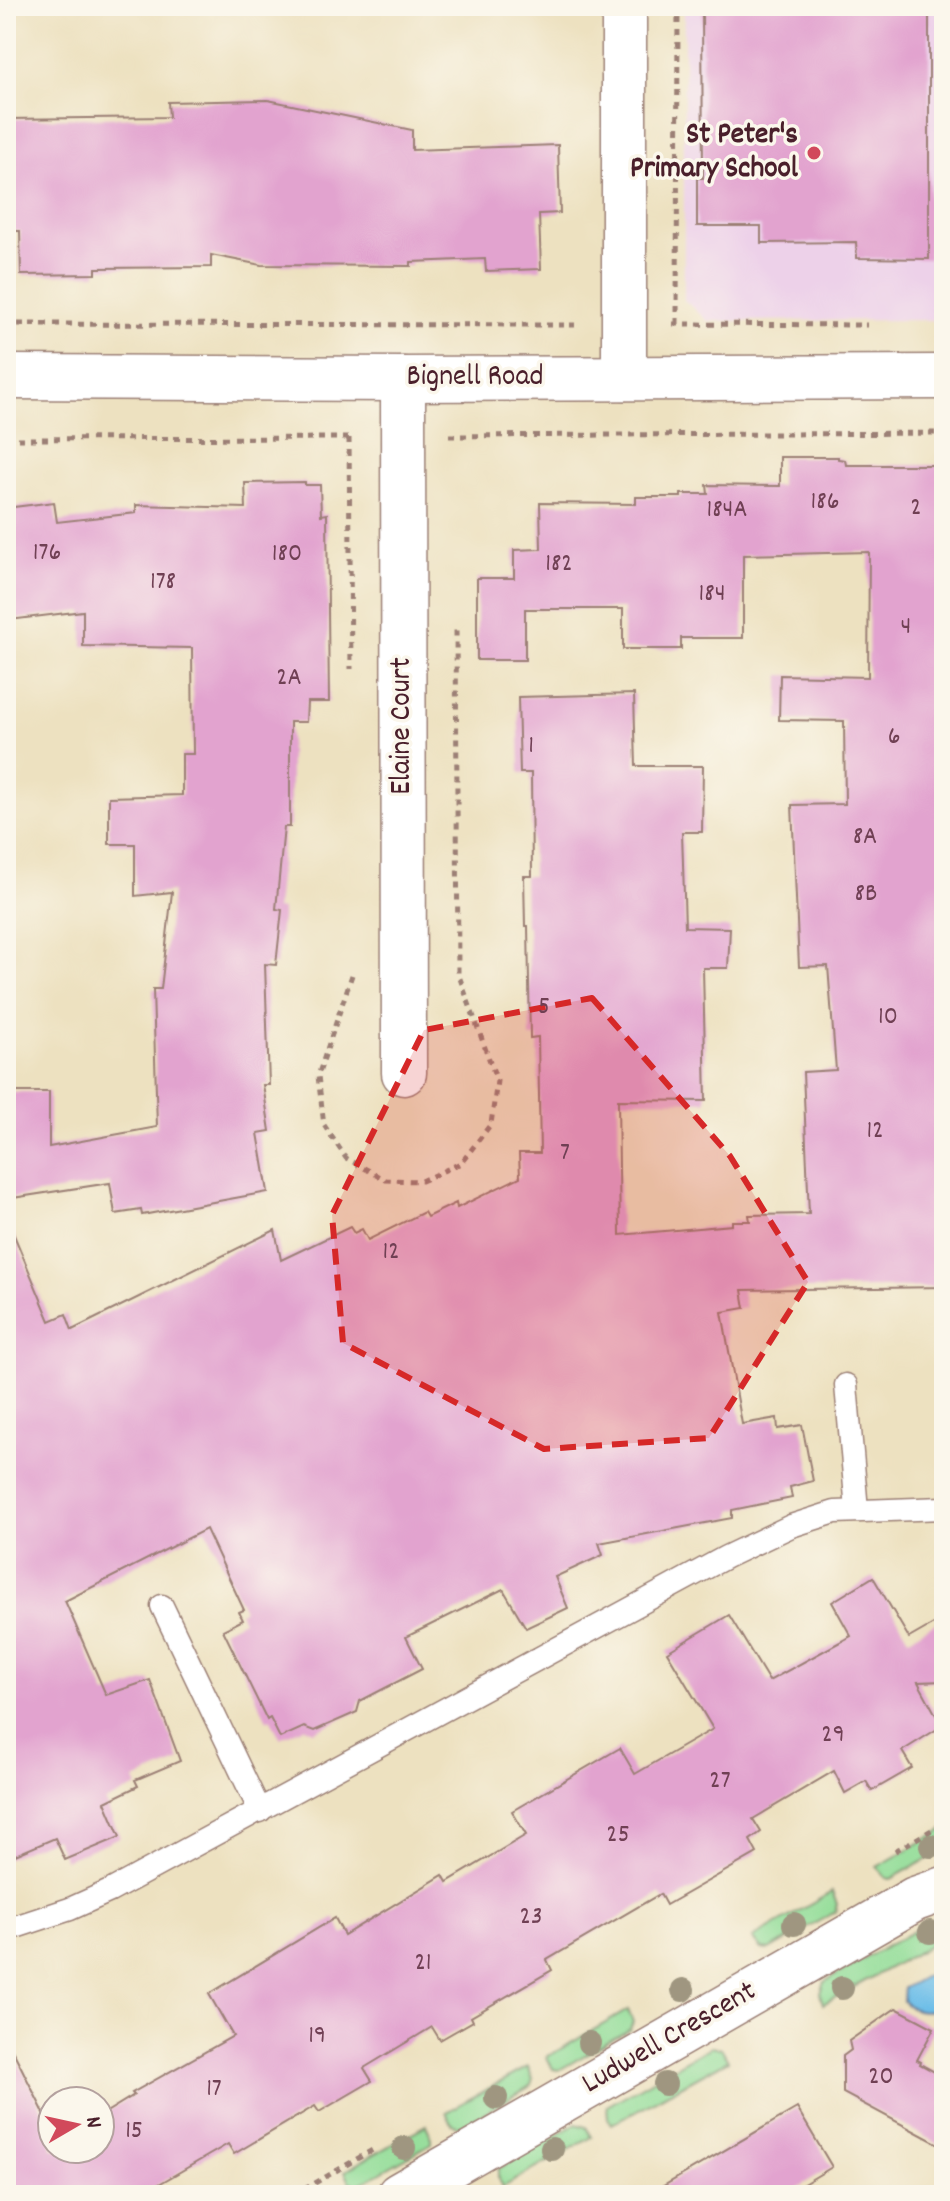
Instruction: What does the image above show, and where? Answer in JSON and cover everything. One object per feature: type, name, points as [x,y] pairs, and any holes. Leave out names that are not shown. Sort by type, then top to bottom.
[{"type":"street","points":[[624,6],[624,378]]},
{"type":"street","name":"Bignell Road","points":[[6,377],[944,377]]},
{"type":"street","name":"Elaine Court","points":[[403,379],[404,1073]]},
{"type":"street","name":"Ludwell Crescent","points":[[399,2195],[915,1899],[944,1889]]},
{"type":"lane","points":[[846,1385],[857,1510]]},
{"type":"lane","points":[[6,1930],[70,1909],[110,1891],[726,1557],[810,1518],[857,1510],[944,1508]]},
{"type":"lane","points":[[162,1606],[260,1811]]},
{"type":"path","points":[[677,324],[678,6]]},
{"type":"path","points":[[6,324],[881,325]]},
{"type":"path","points":[[6,439],[944,433]]},
{"type":"highlighted area","points":[[592,998],[730,1156],[808,1282],[709,1438],[544,1449],[343,1343],[332,1215],[424,1030]]},
{"type":"shaded area","name":"St Peter's Primary School","points":[[684,6],[944,6],[944,320],[708,321],[684,300]]},
{"type":"green space","points":[[944,1829],[944,1850],[891,1879],[886,1878],[877,1867]]},
{"type":"green space","points":[[832,1892],[837,1904],[835,1912],[769,1950],[762,1949],[753,1938]]},
{"type":"green space","points":[[944,1918],[944,1938],[823,2004],[820,1993],[824,1982],[933,1920]]},
{"type":"green space","points":[[628,2010],[633,2022],[630,2029],[559,2070],[553,2069],[547,2057]]},
{"type":"green space","points":[[712,2046],[722,2049],[728,2060],[612,2124],[607,2106]]},
{"type":"green space","points":[[528,2067],[532,2085],[460,2127],[452,2124],[446,2112]]},
{"type":"green space","points":[[576,2124],[586,2127],[592,2137],[503,2187],[498,2179],[498,2169]]},
{"type":"green space","points":[[426,2125],[432,2143],[358,2185],[351,2183],[345,2171]]},
{"type":"water","points":[[944,1972],[944,2007],[922,2011],[903,2001],[904,1988],[929,1974]]},
{"type":"building","name":"St Peter's Primary School","points":[[702,6],[929,6],[929,259],[857,258],[856,242],[761,243],[761,226],[697,226],[697,178],[703,178]]},
{"type":"building","points":[[268,100],[412,130],[412,150],[558,145],[560,213],[539,214],[541,269],[486,271],[485,259],[411,262],[411,266],[261,265],[211,255],[211,267],[96,268],[96,274],[21,275],[20,231],[10,231],[6,119],[169,117],[168,102]]},
{"type":"building","points":[[780,457],[838,457],[845,460],[846,465],[944,465],[944,1287],[742,1290],[745,1308],[722,1312],[742,1424],[777,1418],[778,1429],[802,1425],[813,1481],[790,1487],[792,1498],[732,1510],[732,1518],[599,1543],[603,1555],[555,1577],[568,1608],[526,1628],[503,1589],[406,1637],[422,1669],[360,1701],[357,1712],[314,1731],[304,1727],[280,1738],[270,1718],[267,1720],[223,1630],[243,1620],[239,1612],[244,1610],[206,1529],[65,1601],[106,1695],[150,1680],[180,1761],[135,1780],[138,1786],[105,1802],[120,1837],[65,1860],[55,1838],[6,1859],[6,1216],[50,1321],[66,1314],[72,1330],[275,1230],[281,1260],[350,1227],[354,1233],[362,1229],[368,1240],[424,1212],[427,1217],[456,1203],[457,1208],[520,1177],[519,1153],[540,1153],[538,1037],[530,1038],[528,926],[525,926],[524,876],[532,876],[531,773],[520,773],[518,697],[634,694],[636,766],[703,766],[702,832],[682,832],[685,927],[730,928],[728,968],[703,968],[706,1101],[618,1100],[620,1235],[732,1225],[732,1221],[750,1221],[749,1215],[809,1214],[803,1072],[836,1070],[828,966],[799,967],[792,805],[845,804],[844,721],[779,720],[780,675],[868,677],[869,552],[743,555],[743,638],[681,638],[681,649],[623,649],[623,609],[525,609],[525,660],[477,660],[477,578],[514,578],[514,550],[541,549],[540,503],[636,504],[636,497],[708,494],[707,485],[780,486]]},
{"type":"building","points":[[305,482],[305,485],[320,485],[321,515],[327,514],[329,702],[307,702],[306,722],[290,722],[290,827],[284,827],[276,909],[282,910],[276,965],[265,964],[269,1085],[263,1085],[270,1131],[258,1133],[268,1192],[142,1215],[141,1210],[115,1214],[110,1183],[6,1199],[6,1092],[49,1092],[49,1147],[157,1127],[153,989],[161,989],[172,892],[135,896],[135,844],[109,844],[109,797],[182,795],[182,754],[193,754],[192,648],[83,646],[83,611],[10,620],[6,583],[6,508],[54,502],[57,522],[136,513],[136,505],[246,508],[245,483]]},
{"type":"building","points":[[873,1577],[909,1638],[944,1618],[944,1681],[918,1682],[942,1726],[902,1751],[912,1768],[872,1791],[866,1781],[845,1793],[834,1771],[753,1819],[761,1832],[750,1840],[757,1853],[666,1905],[660,1894],[547,1960],[552,1970],[471,2017],[473,2021],[440,2040],[432,2027],[364,2068],[372,2081],[319,2112],[315,2106],[234,2154],[228,2144],[140,2195],[6,2195],[6,2037],[36,2097],[36,2165],[116,2165],[116,2106],[134,2095],[132,2093],[233,2036],[209,1994],[335,1918],[344,1935],[443,1875],[447,1882],[526,1835],[512,1811],[620,1748],[635,1774],[713,1729],[667,1652],[729,1615],[769,1681],[851,1636],[832,1602]]},
{"type":"building","points":[[896,2008],[934,2028],[917,2060],[944,2077],[944,2147],[843,2093],[843,2056],[851,2050],[849,2041]]},
{"type":"building","points":[[797,2108],[832,2167],[785,2195],[648,2195]]},
{"type":"place","name":"St Peter's Primary School","points":[[814,153]]}]
